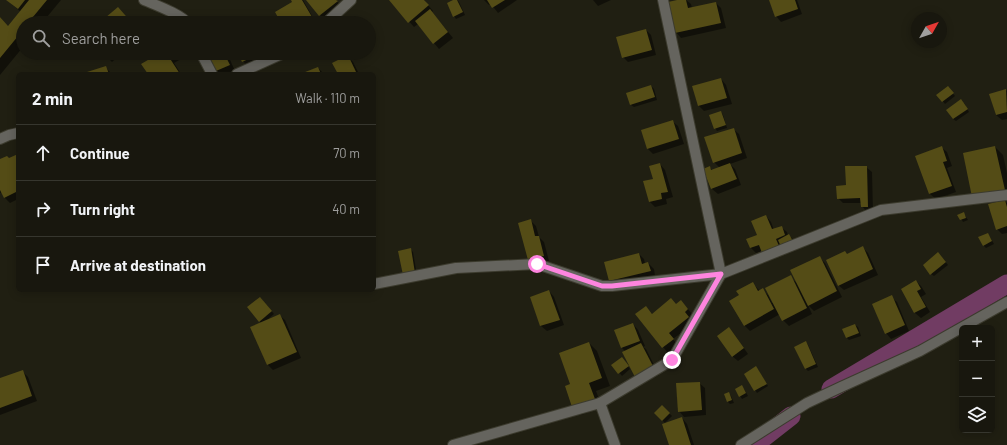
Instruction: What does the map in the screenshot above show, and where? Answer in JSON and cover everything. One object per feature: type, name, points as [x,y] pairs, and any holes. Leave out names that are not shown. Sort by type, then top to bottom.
[{"type":"street","points":[[144,0],[180,16]]},
{"type":"street","points":[[334,16],[351,0]]},
{"type":"street","points":[[453,445],[600,403],[672,360],[721,274],[663,0]]},
{"type":"street","points":[[205,60],[211,72]]},
{"type":"street","points":[[241,72],[268,60]]},
{"type":"street","points":[[0,139],[16,133]]},
{"type":"street","points":[[376,284],[456,268],[537,264],[602,286],[721,274],[881,210],[1007,195]]},
{"type":"street","points":[[741,445],[807,403],[920,351],[1007,302]]},
{"type":"street","points":[[600,403],[615,445]]},
{"type":"building","points":[[6,0],[25,0],[18,9]]},
{"type":"building","points":[[29,0],[47,0],[34,16],[16,16]]},
{"type":"building","points":[[291,0],[302,0],[311,16],[277,16],[275,12],[292,2]]},
{"type":"building","points":[[306,0],[336,0],[338,1],[319,16]]},
{"type":"building","points":[[389,0],[424,0],[429,5],[408,23]]},
{"type":"building","points":[[457,0],[463,12],[453,17],[447,3]]},
{"type":"building","points":[[487,0],[505,0],[492,8]]},
{"type":"building","points":[[686,0],[688,8],[716,2],[721,23],[675,33],[668,2]]},
{"type":"building","points":[[769,0],[795,0],[798,9],[775,17]]},
{"type":"building","points":[[118,7],[126,16],[107,16]]},
{"type":"building","points":[[430,9],[448,32],[433,44],[415,21]]},
{"type":"building","points":[[16,16],[16,39],[0,58],[0,17],[8,26]]},
{"type":"building","points":[[646,29],[652,50],[622,58],[616,37]]},
{"type":"building","points":[[148,60],[171,60],[179,72],[147,72],[141,64]]},
{"type":"building","points":[[211,60],[228,60],[230,65],[216,71]]},
{"type":"building","points":[[338,60],[350,60],[356,72],[337,72],[332,63]]},
{"type":"building","points":[[106,66],[108,72],[87,72]]},
{"type":"building","points":[[318,67],[320,72],[305,72]]},
{"type":"building","points":[[721,78],[727,98],[698,106],[692,86]]},
{"type":"building","points":[[651,85],[655,97],[630,105],[626,93]]},
{"type":"building","points":[[948,86],[954,93],[942,102],[936,95]]},
{"type":"building","points":[[1006,89],[1007,112],[996,115],[989,94]]},
{"type":"building","points":[[961,99],[968,109],[953,119],[946,110]]},
{"type":"building","points":[[721,111],[726,125],[714,129],[709,115]]},
{"type":"building","points":[[673,120],[679,139],[647,149],[641,130]]},
{"type":"building","points":[[734,128],[742,153],[713,163],[704,137]]},
{"type":"building","points":[[942,146],[947,161],[943,162],[952,186],[929,194],[915,156]]},
{"type":"building","points":[[995,146],[1005,190],[972,197],[963,153]]},
{"type":"building","points":[[16,155],[16,192],[4,198],[0,190],[0,159],[7,156],[9,158]]},
{"type":"building","points":[[660,163],[668,192],[661,193],[662,199],[649,202],[643,181],[653,179],[649,166]]},
{"type":"building","points":[[730,163],[737,179],[711,189],[703,169],[710,166],[711,170]]},
{"type":"building","points":[[845,166],[867,166],[868,207],[861,207],[860,198],[837,199],[836,186],[846,185]]},
{"type":"building","points":[[1005,200],[1007,207],[1007,226],[996,230],[988,204]]},
{"type":"building","points":[[964,212],[966,218],[960,220],[957,215]]},
{"type":"building","points":[[766,215],[772,229],[782,226],[785,235],[776,239],[779,246],[762,253],[759,245],[750,248],[746,239],[757,235],[751,221]]},
{"type":"building","points":[[531,219],[535,236],[539,236],[544,256],[528,260],[518,223]]},
{"type":"building","points":[[988,233],[992,241],[983,246],[978,237]]},
{"type":"building","points":[[789,234],[794,243],[782,249],[778,240]]},
{"type":"building","points":[[863,246],[873,269],[838,286],[826,260],[845,251],[847,254]]},
{"type":"building","points":[[411,248],[415,273],[403,275],[398,251]]},
{"type":"building","points":[[938,252],[946,262],[930,275],[923,265]]},
{"type":"building","points":[[639,253],[642,264],[648,262],[651,271],[609,281],[604,262]]},
{"type":"building","points":[[820,256],[837,291],[808,306],[790,270]]},
{"type":"building","points":[[791,275],[807,308],[782,321],[765,288]]},
{"type":"building","points":[[916,280],[921,289],[917,291],[926,307],[914,313],[901,289]]},
{"type":"building","points":[[753,282],[758,291],[763,288],[774,309],[744,326],[729,301],[739,295],[736,291]]},
{"type":"building","points":[[549,290],[560,320],[540,326],[530,297]]},
{"type":"building","points":[[892,295],[905,325],[885,334],[872,304]]},
{"type":"building","points":[[260,297],[272,311],[259,322],[247,307]]},
{"type":"building","points":[[671,298],[676,304],[681,300],[688,309],[685,312],[689,317],[669,333],[674,339],[662,348],[635,314],[646,306],[652,314]]},
{"type":"building","points":[[280,314],[297,352],[267,365],[250,327]]},
{"type":"building","points":[[633,323],[640,341],[621,348],[614,330]]},
{"type":"building","points":[[855,324],[859,333],[846,338],[842,329]]},
{"type":"building","points":[[729,327],[744,348],[732,357],[717,336]]},
{"type":"building","points":[[806,341],[816,364],[805,369],[794,347]]},
{"type":"building","points":[[589,342],[602,378],[589,383],[595,399],[572,407],[565,386],[570,384],[559,353]]},
{"type":"building","points":[[641,343],[655,370],[636,379],[622,352]]},
{"type":"building","points":[[622,357],[629,366],[618,374],[611,365]]},
{"type":"building","points":[[756,366],[767,384],[754,391],[744,374]]},
{"type":"building","points":[[23,370],[32,396],[0,408],[0,378]]},
{"type":"building","points":[[700,382],[702,410],[678,412],[676,383]]},
{"type":"building","points":[[742,385],[746,393],[739,397],[735,389]]},
{"type":"building","points":[[729,392],[732,400],[727,402],[724,394]]},
{"type":"building","points":[[662,405],[670,413],[662,421],[654,413]]},
{"type":"building","points":[[682,417],[691,445],[669,445],[662,424]]},
{"type":"waterway","points":[[831,389],[1007,284]]},
{"type":"waterway","points":[[754,445],[791,416]]},
{"type":"route","points":[[537,264],[602,286],[721,274],[672,360]]}]
